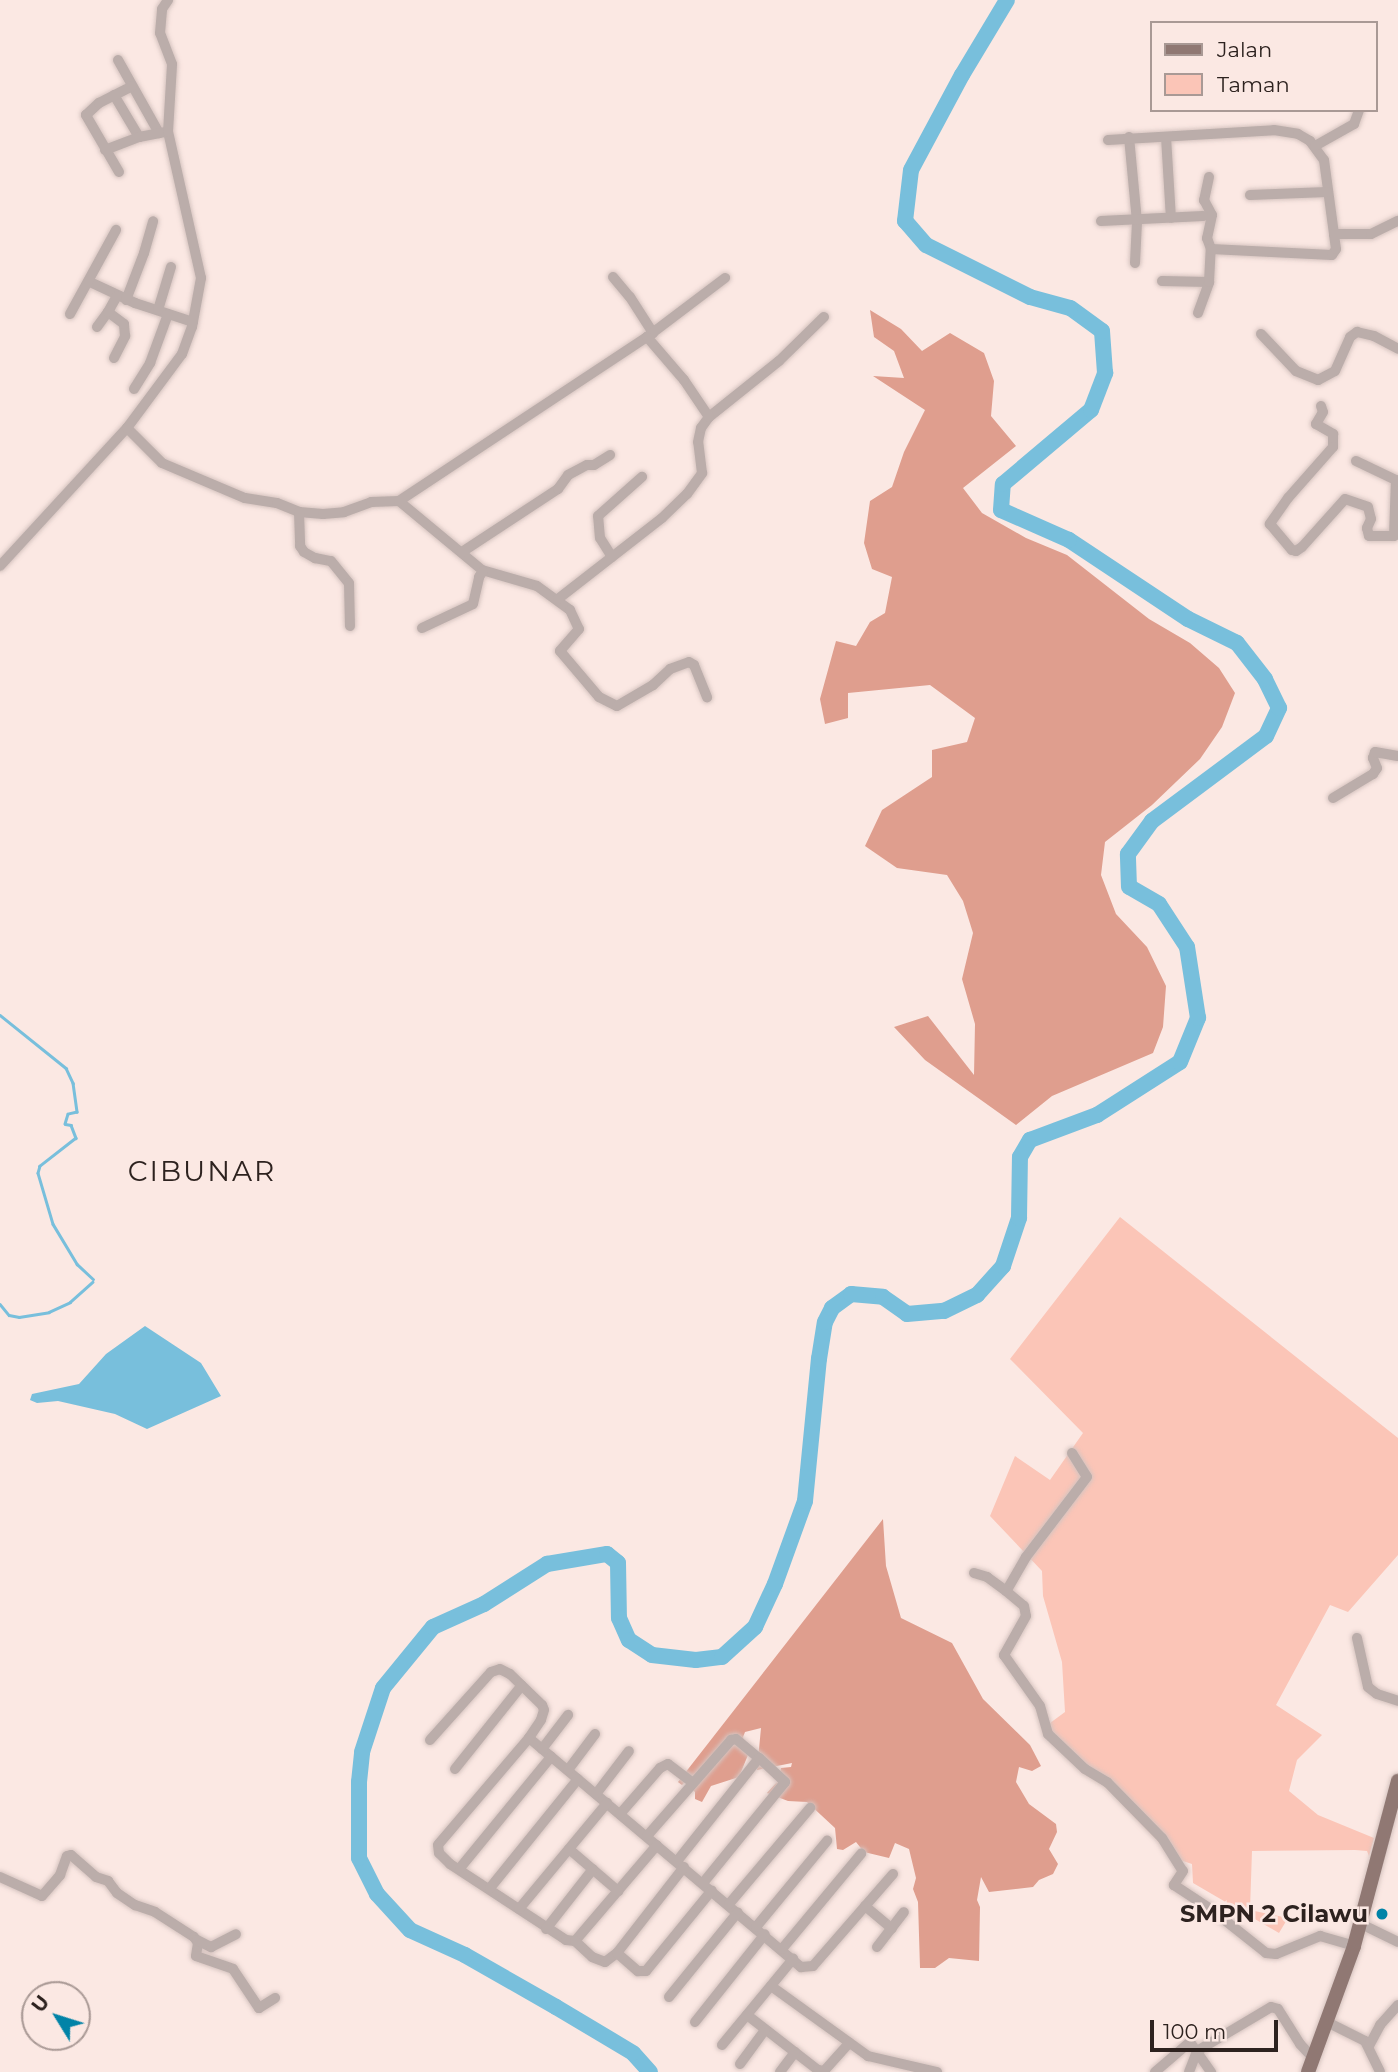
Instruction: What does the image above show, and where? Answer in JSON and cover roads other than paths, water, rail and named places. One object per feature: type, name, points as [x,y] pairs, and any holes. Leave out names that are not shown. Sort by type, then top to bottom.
[{"type":"main road","points":[[1308,2072],[1354,1946],[1398,1781]]},
{"type":"street","points":[[163,132],[172,64],[160,33],[162,9],[168,0]]},
{"type":"street","points":[[0,566],[127,428],[182,354],[193,322],[201,278],[163,132],[118,60]]},
{"type":"street","points":[[119,172],[86,116],[90,109],[132,86]]},
{"type":"street","points":[[114,95],[139,137]]},
{"type":"street","points":[[1315,146],[1354,124],[1358,112]]},
{"type":"street","points":[[1108,140],[1281,130],[1298,135],[1315,146],[1324,160],[1336,249],[1332,255],[1212,249]]},
{"type":"street","points":[[105,150],[139,137],[163,132]]},
{"type":"street","points":[[1129,137],[1137,222],[1135,263]]},
{"type":"street","points":[[1166,137],[1171,218]]},
{"type":"street","points":[[1198,313],[1209,282],[1212,249],[1207,238],[1212,215],[1204,200],[1209,177]]},
{"type":"street","points":[[1250,195],[1327,192]]},
{"type":"street","points":[[1101,221],[1137,222],[1203,216]]},
{"type":"street","points":[[1334,233],[1371,234],[1398,220]]},
{"type":"street","points":[[97,327],[122,298],[144,253],[153,221]]},
{"type":"street","points":[[70,314],[90,282],[116,230]]},
{"type":"street","points":[[134,389],[150,363],[171,267]]},
{"type":"street","points":[[613,277],[650,335],[709,417]]},
{"type":"street","points":[[127,428],[162,463],[176,471],[225,492],[277,503],[299,512],[344,512],[371,502],[399,501],[650,335],[725,278]]},
{"type":"street","points":[[1162,281],[1209,282]]},
{"type":"street","points":[[90,282],[122,298],[193,322]]},
{"type":"street","points":[[108,312],[124,324],[125,336],[114,358]]},
{"type":"street","points":[[558,599],[662,518],[697,482],[702,464],[698,442],[701,428],[709,417],[762,376],[824,317]]},
{"type":"street","points":[[1261,334],[1296,371],[1318,380],[1335,370],[1350,337],[1357,332],[1374,336],[1398,349]]},
{"type":"street","points":[[1321,406],[1323,412],[1315,424],[1333,434],[1333,447],[1288,498],[1270,524],[1292,550],[1296,551],[1302,547],[1345,499],[1368,507],[1371,519],[1367,528],[1368,536],[1394,536],[1397,480],[1356,461]]},
{"type":"street","points":[[463,552],[558,489],[568,475],[587,465],[594,466],[610,455]]},
{"type":"street","points":[[612,557],[600,538],[598,516],[642,477]]},
{"type":"street","points":[[399,501],[484,571],[537,586],[570,610],[579,629],[560,651],[599,697],[617,706],[653,685],[670,669],[689,662],[694,665],[707,697]]},
{"type":"street","points":[[299,512],[300,546],[304,552],[315,558],[331,561],[349,583],[350,626]]},
{"type":"street","points":[[422,628],[473,604],[479,577],[484,571]]},
{"type":"street","points":[[1333,798],[1373,774],[1377,768],[1373,758],[1375,752],[1398,756]]},
{"type":"street","points":[[1006,1591],[1026,1557],[1087,1477],[1072,1453]]},
{"type":"street","points":[[974,1573],[987,1577],[1024,1606],[1026,1616],[1004,1656],[1040,1706],[1048,1734],[1085,1769],[1107,1782],[1162,1838],[1183,1871],[1174,1885],[1271,1955],[1320,1936],[1354,1946]]},
{"type":"street","points":[[1357,1638],[1368,1687],[1398,1701]]},
{"type":"street","points":[[430,1740],[491,1672],[500,1670],[510,1674],[544,1710],[528,1738],[438,1845],[439,1853],[450,1864],[490,1888],[546,1929],[575,1941],[592,1956],[605,1962],[617,1953],[759,1758]]},
{"type":"street","points":[[455,1769],[522,1685]]},
{"type":"street","points":[[542,1749],[568,1716]]},
{"type":"street","points":[[568,1770],[595,1734]]},
{"type":"street","points":[[528,1738],[802,1966],[813,1966],[893,1874]]},
{"type":"street","points":[[617,1953],[638,1970],[646,1971],[785,1782],[736,1739],[731,1740],[647,1836]]},
{"type":"street","points":[[596,1794],[629,1751]]},
{"type":"street","points":[[460,1868],[551,1757]]},
{"type":"street","points":[[620,1814],[660,1768],[668,1764],[693,1783]]},
{"type":"street","points":[[490,1888],[578,1779]]},
{"type":"street","points":[[519,1909],[607,1802]]},
{"type":"street","points":[[729,1904],[810,1808]]},
{"type":"street","points":[[695,2022],[827,1841]]},
{"type":"street","points":[[575,1941],[657,1845]]},
{"type":"street","points":[[569,1849],[618,1891]]},
{"type":"street","points":[[782,1949],[861,1854]]},
{"type":"street","points":[[0,1877],[42,1896],[60,1875],[67,1856],[71,1855],[96,1877],[108,1881],[121,1896],[155,1912],[211,1947],[236,1934]]},
{"type":"street","points":[[546,1929],[593,1869]]},
{"type":"street","points":[[865,1906],[892,1929]]},
{"type":"street","points":[[669,1997],[738,1912]]},
{"type":"street","points":[[877,1947],[904,1912]]},
{"type":"street","points":[[1359,1923],[1398,1942]]},
{"type":"street","points":[[197,1940],[196,1956],[233,1969],[259,2008],[275,1998]]},
{"type":"street","points":[[722,2045],[793,1959]]},
{"type":"street","points":[[771,1986],[868,2056],[937,2072]]},
{"type":"street","points":[[1368,2046],[1390,2011],[1398,2006]]},
{"type":"street","points":[[1189,2072],[1197,2051],[1271,2007],[1278,2009],[1300,2044],[1313,2058]]},
{"type":"street","points":[[747,2015],[794,2052],[824,2071],[849,2043]]},
{"type":"street","points":[[1327,2022],[1356,2035],[1368,2046],[1380,2072]]},
{"type":"street","points":[[740,2064],[765,2030]]},
{"type":"street","points":[[1155,2072],[1188,2043],[1211,2072]]},
{"type":"street","points":[[780,2072],[794,2052]]},
{"type":"water","points":[[145,1326],[201,1363],[221,1396],[147,1429],[115,1414],[58,1401],[37,1403],[30,1400],[32,1394],[79,1384],[106,1354]]},
{"type":"waterway","points":[[650,2072],[633,2053],[556,2007],[465,1955],[410,1930],[377,1894],[359,1858],[359,1782],[362,1752],[383,1688],[433,1627],[484,1604],[547,1564],[607,1554],[618,1563],[619,1618],[629,1640],[652,1655],[696,1660],[722,1657],[755,1627],[775,1584],[805,1501],[819,1359],[825,1322],[832,1308],[851,1294],[883,1297],[907,1314],[944,1311],[977,1295],[1003,1266],[1019,1218],[1020,1157],[1030,1140],[1097,1115],[1180,1062],[1198,1018],[1187,947],[1159,904],[1129,887],[1128,854],[1152,821],[1266,736],[1279,708],[1265,679],[1237,643],[1188,619],[1069,540],[1001,510],[1003,484],[1091,410],[1105,373],[1102,331],[1070,308],[1030,297],[926,245],[905,221],[911,170],[962,75],[1007,0]]},
{"type":"waterway","points":[[0,1015],[66,1068],[73,1083],[77,1112],[68,1114],[65,1124],[71,1125],[76,1138],[40,1166],[38,1173],[53,1224],[77,1264],[93,1279]]},
{"type":"waterway","points":[[0,1304],[9,1315],[19,1317],[49,1312],[70,1302],[92,1282]]},
{"type":"place","name":"SMPN 2 Cilawu","points":[[1382,1914]]},
{"type":"district","name":"CIBUNAR","points":[[202,1171]]}]
